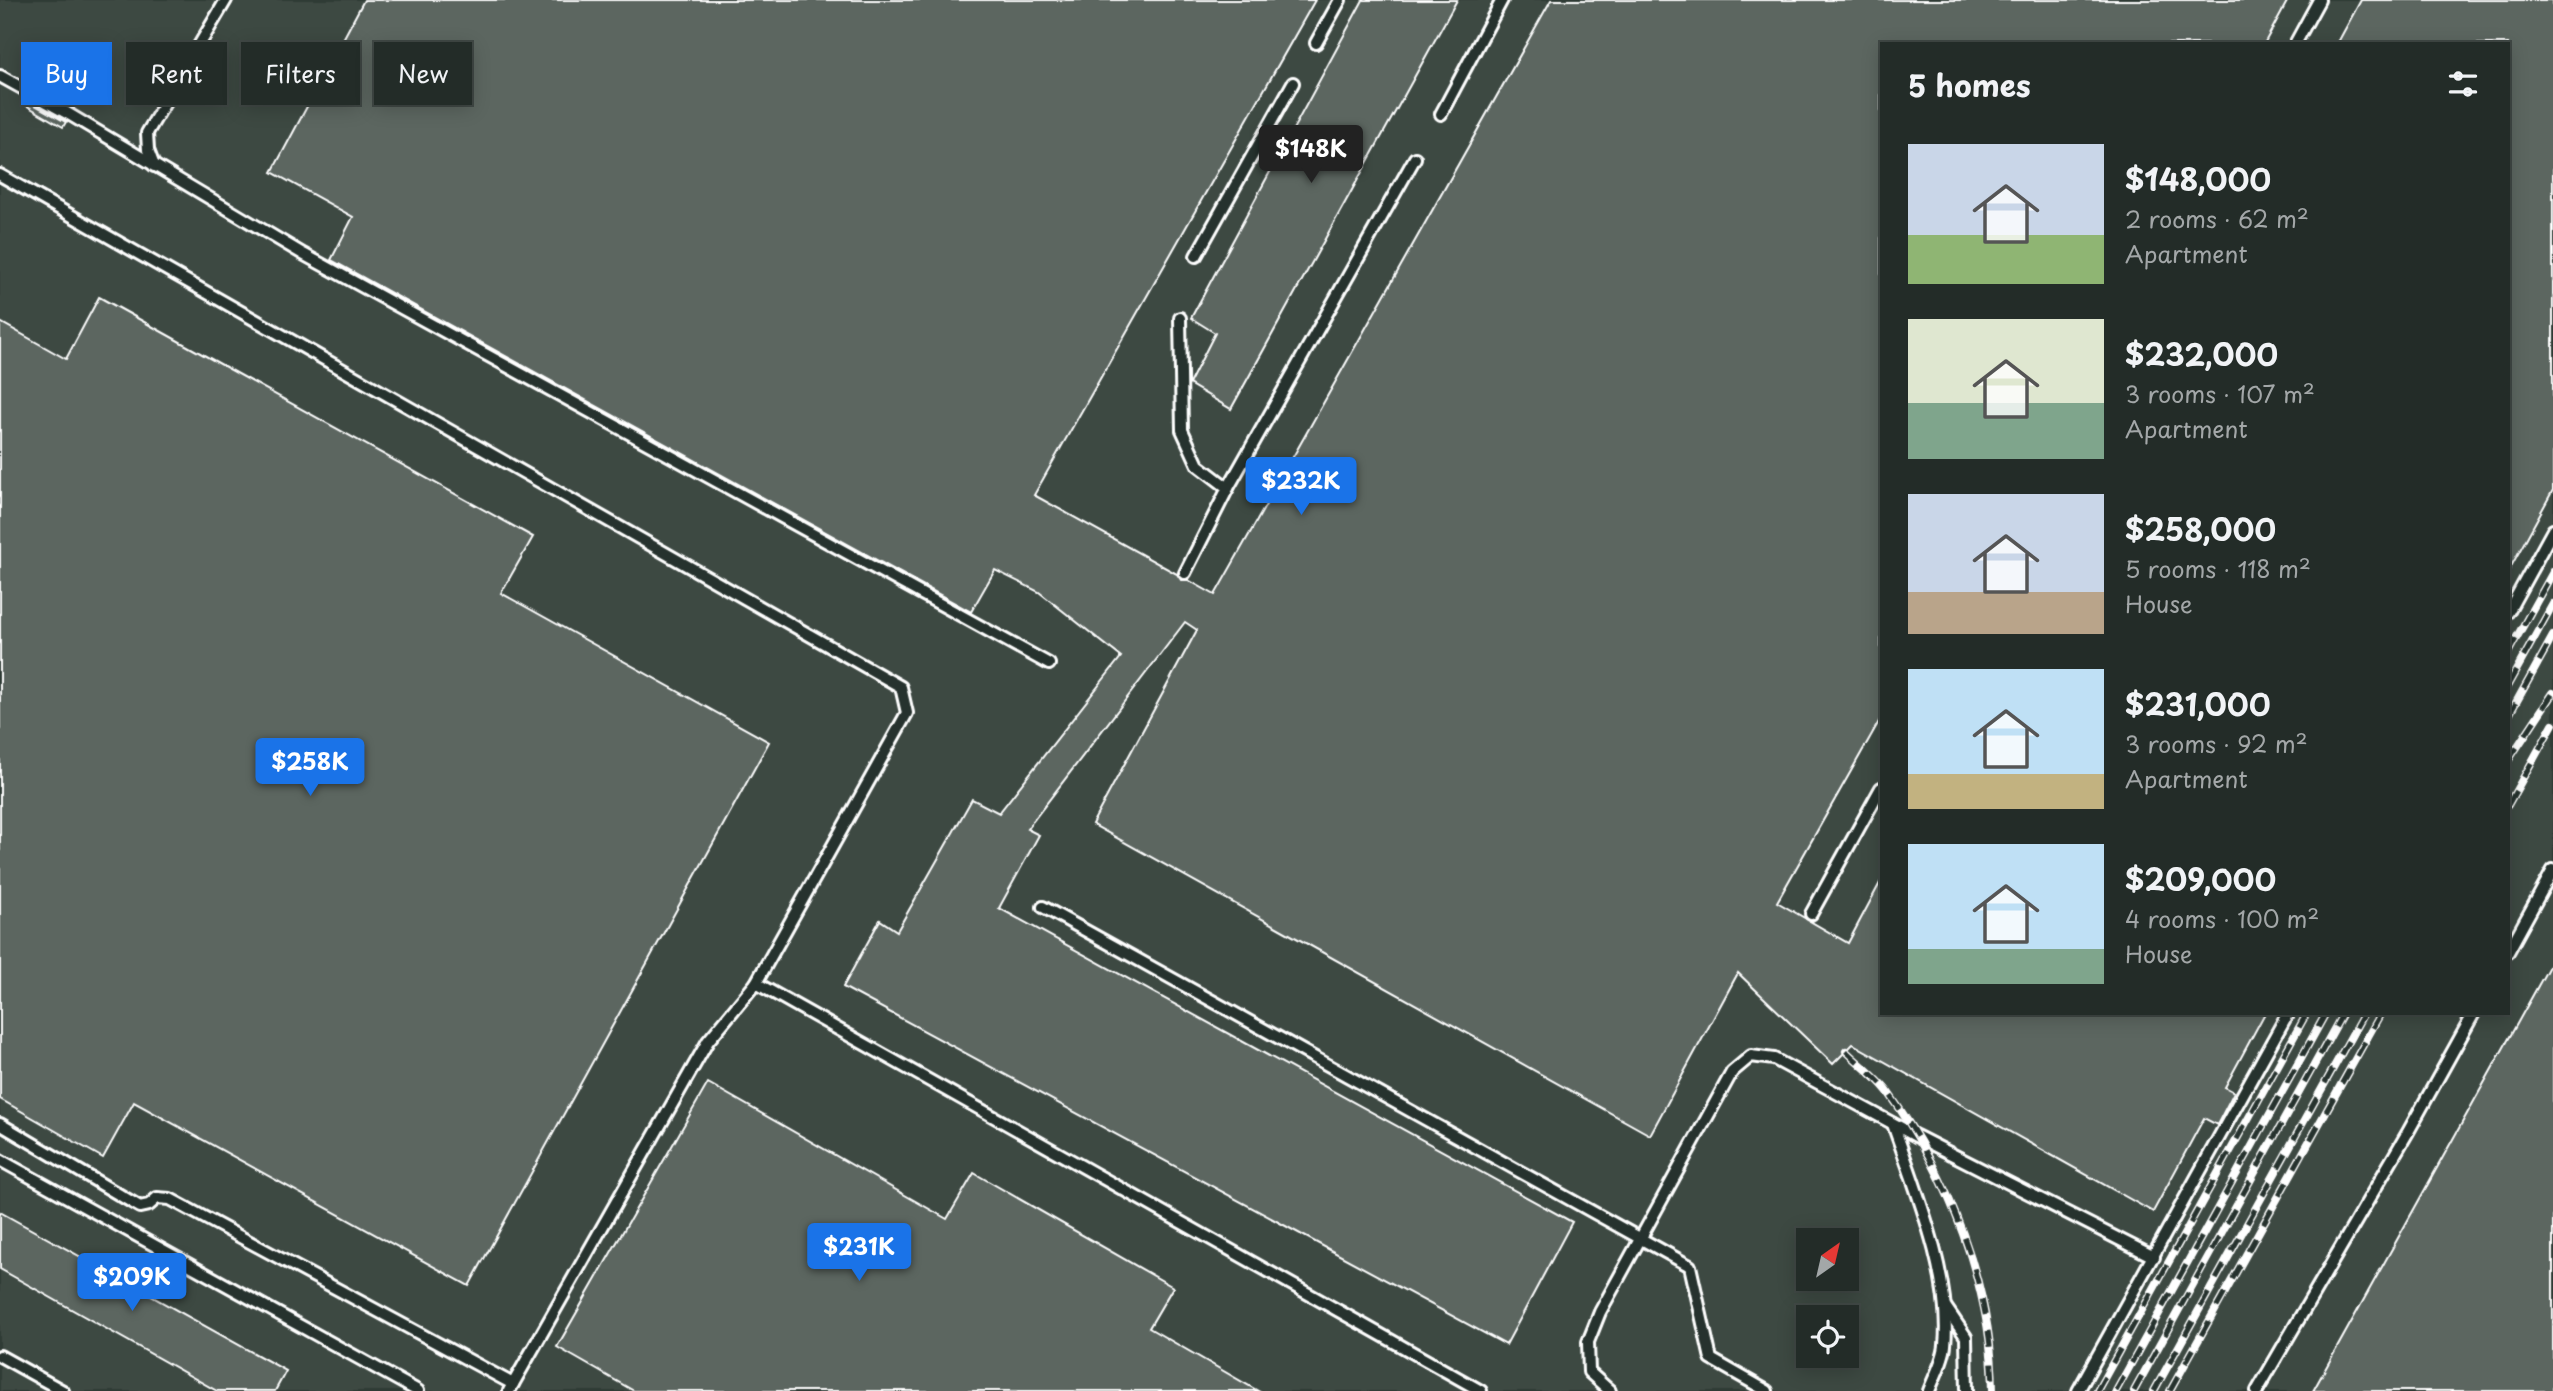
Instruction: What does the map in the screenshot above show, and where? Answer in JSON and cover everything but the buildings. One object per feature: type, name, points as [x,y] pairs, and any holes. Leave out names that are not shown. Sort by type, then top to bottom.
[{"type":"lane","points":[[154,166],[148,150],[147,133],[226,0]]},
{"type":"lane","points":[[1316,43],[1340,0]]},
{"type":"lane","points":[[1441,114],[1502,0]]},
{"type":"lane","points":[[2296,42],[2319,0]]},
{"type":"lane","points":[[0,76],[315,261],[1049,664]]},
{"type":"lane","points":[[1196,256],[1293,83]]},
{"type":"lane","points":[[1185,573],[1228,488],[1415,158]]},
{"type":"lane","points":[[0,175],[901,687],[906,713],[756,983],[708,1041],[511,1388],[170,1199],[157,1198],[149,1205],[140,1207],[0,1124]]},
{"type":"lane","points":[[1180,318],[1182,430],[1198,465],[1228,488]]},
{"type":"lane","points":[[2510,608],[2553,530]]},
{"type":"lane","points":[[1811,914],[1880,790]]},
{"type":"lane","points":[[2510,948],[2553,870]]},
{"type":"lane","points":[[1043,907],[1690,1266],[1711,1359],[1767,1391]]},
{"type":"lane","points":[[756,983],[1481,1391]]},
{"type":"lane","points":[[2078,1391],[2287,1015]]},
{"type":"lane","points":[[2257,1391],[2473,1015]]},
{"type":"lane","points":[[1610,1391],[1589,1372],[1588,1342],[1600,1312],[1732,1072],[1751,1056],[1774,1059],[1893,1124],[2154,1257]]},
{"type":"lane","points":[[1893,1124],[1931,1236],[1944,1305],[1945,1347],[1929,1391]]},
{"type":"lane","points":[[0,1160],[418,1391]]},
{"type":"lane","points":[[1944,1305],[1966,1337],[1967,1391]]},
{"type":"lane","points":[[0,1356],[63,1391]]},
{"type":"shaded area","points":[[0,0],[2553,0],[2553,1391],[0,1391]]},
{"type":"railway","points":[[2510,649],[2553,572]]},
{"type":"railway","points":[[2510,681],[2553,604]]},
{"type":"railway","points":[[2510,713],[2553,636]]},
{"type":"railway","points":[[2510,758],[2553,693]]},
{"type":"railway","points":[[2510,801],[2553,724]]},
{"type":"railway","points":[[2097,1391],[2306,1015]]},
{"type":"railway","points":[[2116,1391],[2325,1015]]},
{"type":"railway","points":[[2134,1391],[2342,1015]]},
{"type":"railway","points":[[2154,1391],[2363,1015]]},
{"type":"railway","points":[[2170,1391],[2380,1015]]},
{"type":"railway","points":[[1846,1051],[1888,1092],[1910,1125],[1948,1196],[1963,1234],[1985,1312],[1993,1391]]}]
